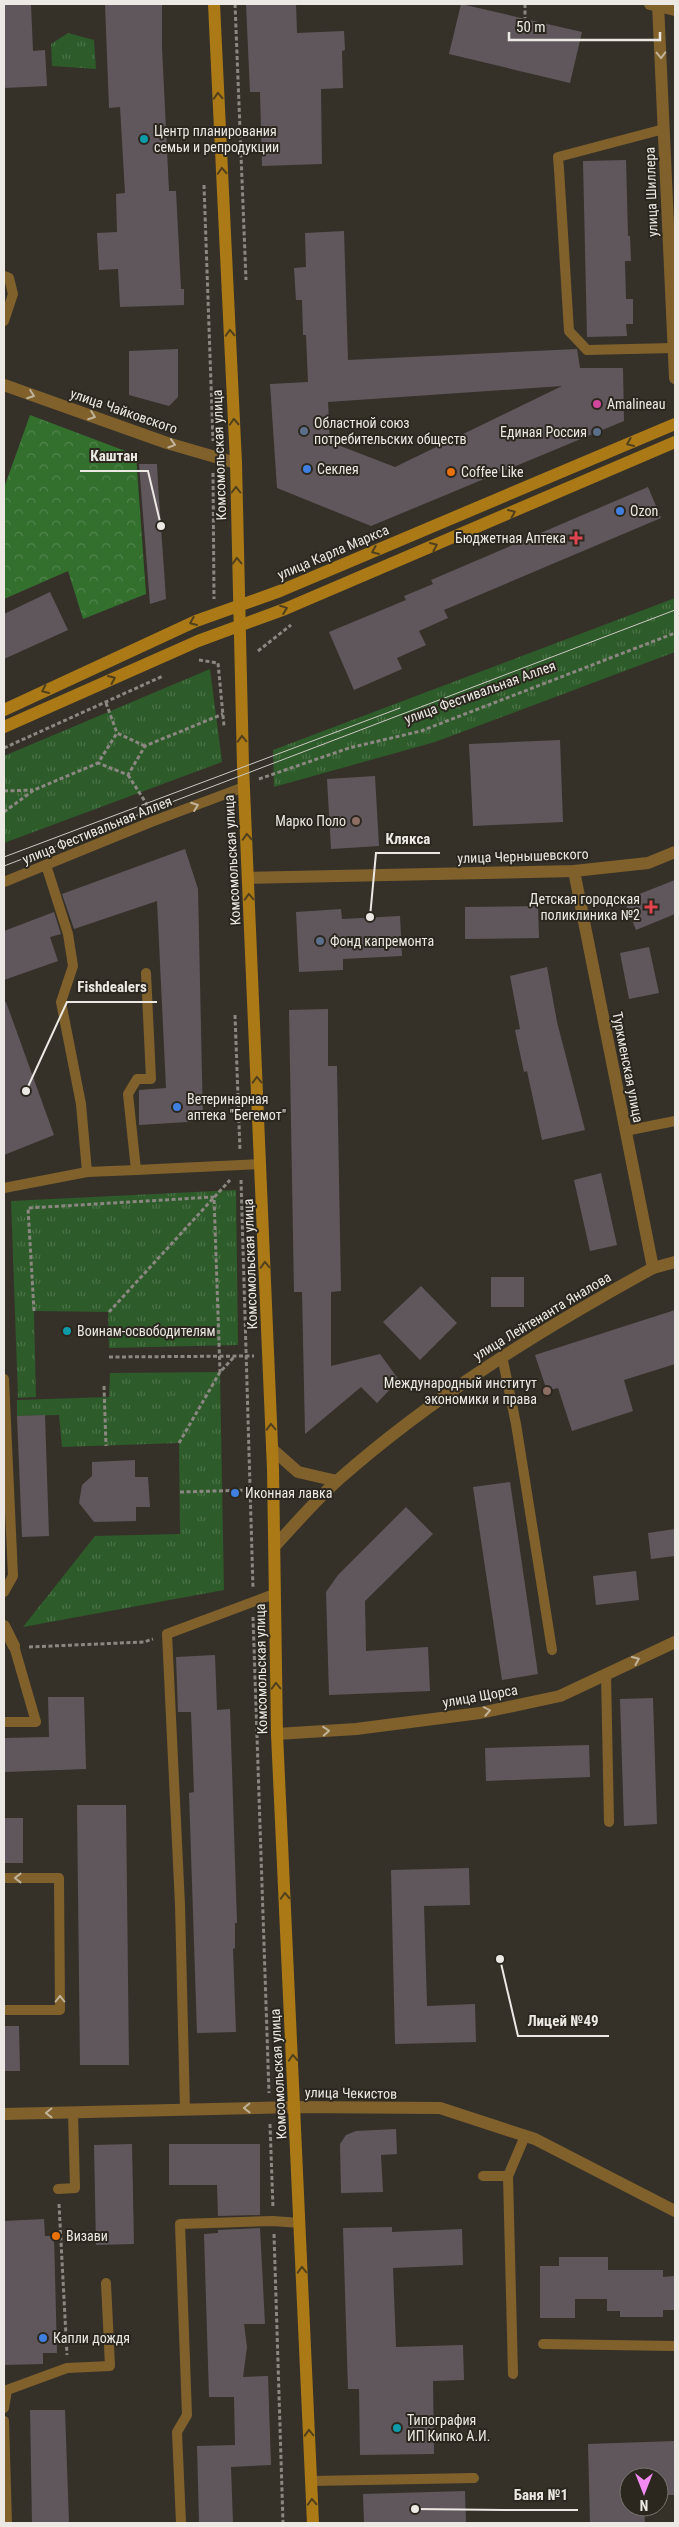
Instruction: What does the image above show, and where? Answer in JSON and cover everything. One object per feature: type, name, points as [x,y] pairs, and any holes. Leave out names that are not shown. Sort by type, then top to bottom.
[{"type":"main road","name":"Комсомольская улица","points":[[214,4],[236,463],[238,626],[272,1449],[277,1734],[313,2523]]},
{"type":"main road","name":"улица Карла Маркса","points":[[4,710],[196,620],[280,591],[675,424]]},
{"type":"main road","points":[[4,727],[198,641],[313,597],[675,442]]},
{"type":"street","points":[[656,4],[675,10]]},
{"type":"street","name":"улица Шиллера","points":[[656,4],[664,129],[675,378]]},
{"type":"street","name":"улица Чайковского","points":[[4,385],[167,443],[236,463]]},
{"type":"street","name":"улица Чернышевского","points":[[248,878],[574,871],[648,863],[675,852]]},
{"type":"street","name":"Туркменская улица","points":[[574,871],[653,1268]]},
{"type":"street","name":"улица Лейтенанта Яналова","points":[[275,1546],[337,1481],[400,1429],[502,1356],[653,1268],[675,1262]]},
{"type":"street","points":[[272,1449],[298,1472],[337,1481]]},
{"type":"street","points":[[4,1626],[14,1646]]},
{"type":"street","name":"улица Щорса","points":[[277,1734],[356,1729],[480,1712],[560,1696],[675,1642]]},
{"type":"street","name":"улица Чекистов","points":[[4,2114],[295,2107],[440,2108],[525,2136],[675,2211]]},
{"type":"lane","points":[[664,129],[558,157],[569,331],[587,350],[673,348]]},
{"type":"lane","points":[[4,276],[10,278],[13,294],[4,321]]},
{"type":"lane","name":"улица Фестивальная Аллея","points":[[4,882],[151,822],[244,787]]},
{"type":"lane","points":[[46,865],[68,934],[74,966],[61,1002],[81,1104],[87,1172]]},
{"type":"lane","points":[[136,1170],[128,1094],[137,1079],[151,1079],[146,973]]},
{"type":"lane","points":[[626,1131],[675,1121]]},
{"type":"lane","points":[[4,1188],[87,1172],[261,1164]]},
{"type":"lane","points":[[502,1356],[516,1424],[552,1650]]},
{"type":"lane","points":[[4,1379],[13,1576],[4,1592]]},
{"type":"lane","points":[[185,2110],[180,1905],[167,1634],[274,1594]]},
{"type":"lane","points":[[4,1722],[36,1722],[14,1646]]},
{"type":"lane","points":[[606,1674],[609,1822]]},
{"type":"lane","points":[[4,1878],[59,1878],[60,2010],[4,2010]]},
{"type":"lane","points":[[58,2189],[75,2188],[73,2112]]},
{"type":"lane","points":[[513,2374],[508,2176],[525,2136]]},
{"type":"lane","points":[[483,2176],[508,2176]]},
{"type":"lane","points":[[181,2523],[177,2432],[187,2415],[180,2224],[273,2221],[300,2223]]},
{"type":"lane","points":[[4,2408],[7,2390],[67,2368],[110,2366],[106,2283]]},
{"type":"lane","points":[[542,2344],[675,2346]]},
{"type":"lane","points":[[4,2421],[7,2523]]},
{"type":"lane","points":[[311,2481],[474,2478]]},
{"type":"path","points":[[235,4],[246,289]]},
{"type":"path","points":[[525,4],[525,18]]},
{"type":"path","points":[[204,181],[213,456],[214,599],[207,602]]},
{"type":"path","name":"улица Фестивальная Аллея","points":[[264,778],[349,748],[421,731],[675,633]]},
{"type":"path","points":[[128,775],[146,746],[223,714],[218,663],[201,659],[192,663]]},
{"type":"path","points":[[4,748],[166,675]]},
{"type":"path","points":[[106,703],[117,733],[146,746]]},
{"type":"path","points":[[4,812],[34,790],[98,764],[117,733]]},
{"type":"path","points":[[98,764],[128,775],[146,803],[151,822]]},
{"type":"path","points":[[4,791],[34,790]]},
{"type":"path","points":[[109,1312],[233,1178]]},
{"type":"path","points":[[34,1311],[28,1208],[214,1197]]},
{"type":"path","points":[[214,1197],[220,1372]]},
{"type":"path","points":[[179,1443],[220,1372],[234,1356]]},
{"type":"path","points":[[109,1357],[268,1356]]},
{"type":"path","points":[[104,1386],[106,1446]]},
{"type":"path","points":[[180,1492],[250,1490]]},
{"type":"path","points":[[14,1646],[144,1642],[167,1634]]},
{"type":"path","points":[[58,2189],[67,2368]]},
{"type":"green space","points":[[68,33],[94,40],[96,69],[52,66],[51,44]]},
{"type":"green space","points":[[30,415],[136,455],[146,594],[83,619],[68,571],[4,599],[4,488]]},
{"type":"green space","points":[[675,598],[675,652],[435,742],[274,787],[273,750]]},
{"type":"green space","points":[[210,669],[222,762],[4,843],[4,756]]},
{"type":"green space","points":[[236,1190],[238,1345],[109,1348],[108,1312],[34,1311],[36,1397],[18,1398],[11,1201]]},
{"type":"green space","points":[[220,1372],[224,1590],[23,1627],[95,1536],[180,1534],[179,1443],[62,1447],[59,1415],[17,1416],[17,1400],[109,1397],[110,1373]]},
{"type":"building","points":[[4,4],[31,4],[33,51],[45,50],[47,86],[4,88]]},
{"type":"building","points":[[105,4],[162,4],[162,48],[169,191],[176,191],[181,289],[184,289],[184,305],[120,307],[118,269],[99,270],[97,233],[117,232],[116,194],[125,193],[120,107],[109,108]]},
{"type":"building","points":[[246,4],[296,4],[297,33],[344,31],[345,50],[342,51],[343,88],[321,89],[322,164],[262,166],[260,92],[250,92]]},
{"type":"building","points":[[461,4],[582,32],[570,83],[449,54]]},
{"type":"building","points":[[626,160],[628,236],[630,236],[631,261],[625,261],[626,299],[633,299],[633,324],[626,324],[627,336],[587,337],[583,161]]},
{"type":"building","points":[[344,231],[348,360],[577,349],[580,368],[623,368],[624,421],[371,526],[277,488],[270,384],[308,382],[306,335],[303,335],[302,300],[296,300],[294,268],[306,267],[305,233]],"holes":[[[562,386],[395,467],[330,442],[328,402]]]},
{"type":"building","points":[[178,349],[178,397],[169,406],[129,395],[129,351]]},
{"type":"building","points":[[139,464],[157,464],[166,599],[150,604]]},
{"type":"building","points":[[648,487],[661,518],[444,610],[448,618],[419,631],[426,645],[397,658],[402,669],[354,690],[329,632],[406,600],[404,596],[433,584],[431,580]]},
{"type":"building","points":[[50,592],[68,630],[4,659],[4,614]]},
{"type":"building","points":[[560,740],[563,822],[473,826],[469,744]]},
{"type":"building","points":[[375,776],[379,846],[331,849],[327,779]]},
{"type":"building","points":[[185,849],[198,889],[203,1121],[139,1125],[139,1090],[166,1088],[157,901],[74,929],[62,894]]},
{"type":"building","name":"Детская городская поликлиника №2","points":[[675,880],[675,914],[636,930],[624,900]]},
{"type":"building","points":[[538,906],[539,938],[465,939],[465,907]]},
{"type":"building","points":[[341,909],[342,919],[400,916],[402,956],[343,959],[343,970],[299,972],[296,912]]},
{"type":"building","points":[[54,912],[61,934],[50,937],[58,961],[4,980],[4,931]]},
{"type":"building","points":[[649,947],[659,993],[629,999],[620,953]]},
{"type":"building","points":[[547,967],[557,1022],[585,1130],[542,1140],[527,1071],[524,1072],[515,1030],[520,1029],[510,976]]},
{"type":"building","points":[[4,1002],[6,1002],[54,1135],[4,1155]]},
{"type":"building","points":[[328,1009],[328,1066],[337,1066],[341,1291],[331,1292],[331,1366],[380,1354],[399,1380],[377,1403],[361,1387],[305,1434],[302,1292],[294,1292],[289,1010]]},
{"type":"building","points":[[601,1173],[617,1245],[590,1251],[574,1180]]},
{"type":"building","points":[[491,1277],[524,1277],[524,1307],[491,1307]]},
{"type":"building","points":[[421,1286],[457,1323],[420,1360],[383,1322]]},
{"type":"building","points":[[675,1310],[675,1364],[624,1380],[633,1411],[572,1431],[558,1388],[547,1391],[535,1355]]},
{"type":"building","points":[[45,1415],[49,1536],[22,1537],[17,1416]]},
{"type":"building","points":[[135,1460],[135,1477],[148,1477],[150,1507],[136,1507],[136,1521],[94,1522],[79,1503],[82,1485],[92,1476],[92,1462]]},
{"type":"building","points":[[510,1482],[538,1674],[502,1680],[473,1487]]},
{"type":"building","points":[[406,1507],[433,1534],[365,1601],[366,1651],[428,1647],[430,1691],[329,1695],[326,1592],[338,1575]]},
{"type":"building","points":[[675,1529],[675,1556],[651,1559],[648,1533]]},
{"type":"building","points":[[636,1571],[639,1600],[596,1605],[593,1576]]},
{"type":"building","points":[[215,1655],[217,1710],[230,1709],[237,1923],[235,1923],[235,1948],[233,1949],[236,2032],[197,2033],[189,1793],[194,1792],[191,1712],[178,1712],[176,1657]]},
{"type":"building","points":[[48,1697],[84,1697],[86,1769],[4,1772],[4,1738],[49,1737]]},
{"type":"building","points":[[653,1698],[657,1824],[624,1826],[620,1699]]},
{"type":"building","points":[[589,1745],[590,1777],[486,1781],[485,1748]]},
{"type":"building","points":[[77,1805],[126,1805],[129,2065],[80,2065]]},
{"type":"building","points":[[4,1818],[23,1818],[23,1863],[4,1863]]},
{"type":"building","points":[[469,1868],[470,1905],[424,1906],[427,2006],[475,2004],[476,2042],[395,2044],[391,1870]]},
{"type":"building","points":[[4,2026],[19,2026],[20,2071],[4,2071]]},
{"type":"building","points":[[396,2129],[397,2154],[381,2155],[383,2192],[341,2193],[340,2144],[346,2135],[356,2131]]},
{"type":"building","points":[[132,2144],[134,2244],[96,2245],[94,2145]]},
{"type":"building","points":[[169,2144],[260,2144],[260,2215],[218,2216],[217,2185],[169,2185]]},
{"type":"building","points":[[44,2219],[45,2236],[54,2236],[57,2353],[43,2353],[43,2364],[4,2365],[4,2221]]},
{"type":"building","points":[[392,2227],[392,2232],[462,2229],[463,2265],[393,2268],[396,2347],[463,2345],[464,2380],[433,2381],[434,2454],[360,2455],[359,2389],[348,2389],[343,2228]]},
{"type":"building","points":[[260,2228],[265,2324],[244,2324],[247,2347],[243,2377],[268,2376],[271,2465],[231,2467],[233,2523],[199,2523],[197,2446],[235,2445],[234,2397],[209,2397],[204,2234],[218,2233],[218,2230]]},
{"type":"building","points":[[559,2257],[608,2257],[608,2270],[663,2270],[663,2277],[675,2276],[675,2310],[663,2310],[663,2317],[620,2317],[620,2311],[607,2311],[607,2299],[575,2299],[575,2318],[540,2318],[540,2266],[559,2266]]},
{"type":"building","points":[[30,2410],[65,2410],[69,2523],[32,2523]]},
{"type":"building","points":[[675,2441],[675,2495],[669,2495],[669,2467],[619,2467],[619,2517],[645,2517],[645,2523],[590,2523],[588,2444]]},
{"type":"building","points":[[465,2491],[466,2523],[364,2523],[363,2494]]},
{"type":"tram line","points":[[4,866],[675,610]]},
{"type":"tram line","points":[[4,857],[400,708]]},
{"type":"place","name":"Центр планирования семьи и репродукции","points":[[144,139]]},
{"type":"place","name":"Amalineau","points":[[597,404]]},
{"type":"place","name":"Областной союз потребительских обществ","points":[[304,431]]},
{"type":"place","name":"Единая Россия","points":[[597,432]]},
{"type":"place","name":"Секлея","points":[[307,469]]},
{"type":"place","name":"Coffee Like","points":[[451,472]]},
{"type":"place","name":"Ozon","points":[[620,511]]},
{"type":"place","name":"Каштан","points":[[161,526]]},
{"type":"place","name":"Бюджетная Аптека","points":[[576,538]]},
{"type":"place","name":"Марко Поло","points":[[356,821]]},
{"type":"place","name":"Детская городская поликлиника №2","points":[[651,907]]},
{"type":"place","name":"Клякса","points":[[370,917]]},
{"type":"place","name":"Фонд капремонта","points":[[320,941]]},
{"type":"place","name":"Fishdealers","points":[[26,1091]]},
{"type":"place","name":"Ветеринарная аптека \"Бегемот\"","points":[[177,1107]]},
{"type":"place","name":"Воинам-освободителям","points":[[67,1331]]},
{"type":"place","name":"Международный институт экономики и права","points":[[547,1391]]},
{"type":"place","name":"Иконная лавка","points":[[235,1493]]},
{"type":"place","name":"Лицей №49","points":[[500,1959]]},
{"type":"place","name":"Визави","points":[[56,2236]]},
{"type":"place","name":"Капли дождя","points":[[43,2338]]},
{"type":"place","name":"Типография ИП Кипко А.И.","points":[[397,2428]]},
{"type":"place","name":"Баня №1","points":[[415,2509]]}]
